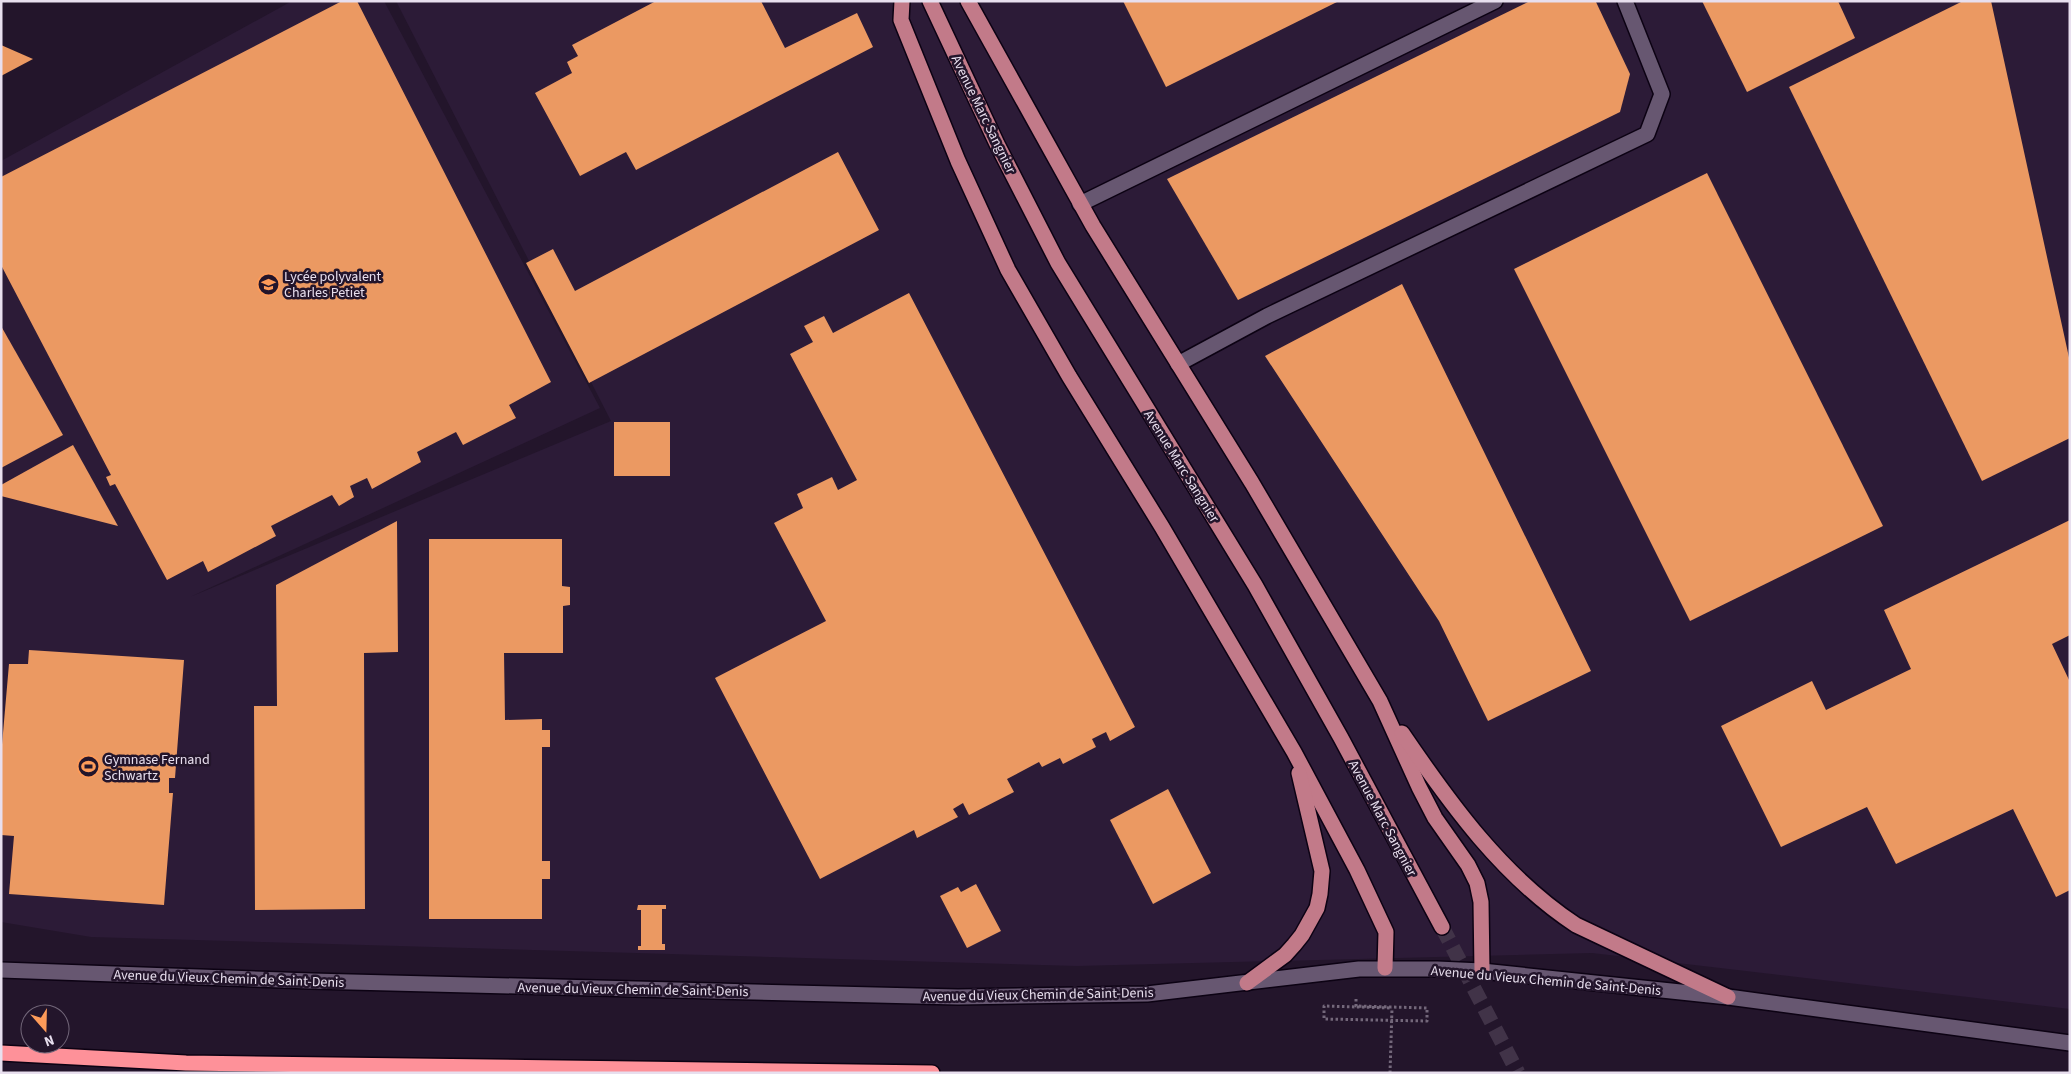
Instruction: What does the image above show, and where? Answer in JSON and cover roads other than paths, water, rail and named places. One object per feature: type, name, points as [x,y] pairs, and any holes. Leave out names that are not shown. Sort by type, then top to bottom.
[{"type":"highway","points":[[1,1053],[186,1064],[932,1073]]},
{"type":"main road","points":[[902,1],[900,20],[958,161],[1008,270],[1069,376],[1162,526],[1294,752],[1357,870],[1386,932],[1385,968]]},
{"type":"main road","name":"Avenue Marc Sangnier","points":[[930,1],[997,144],[1058,263],[1255,585],[1341,738],[1442,928]]},
{"type":"main road","points":[[968,1],[1080,204],[1252,483],[1380,701],[1453,805],[1496,856],[1524,884],[1558,913],[1576,925],[1728,997]]},
{"type":"main road","points":[[1380,701],[1423,795],[1436,818],[1468,865],[1477,883],[1480,902],[1482,972]]},
{"type":"main road","points":[[1247,983],[1285,955],[1294,945],[1302,935],[1317,908],[1320,894],[1322,871],[1294,752]]},
{"type":"street","points":[[1080,204],[1496,1]]},
{"type":"street","points":[[1178,364],[1267,316],[1647,134],[1662,94],[1625,1]]},
{"type":"street","name":"Avenue du Vieux Chemin de Saint-Denis","points":[[1,970],[311,982],[958,997],[1147,994],[1359,969],[1385,968],[1482,972],[1728,997],[2070,1044]]},
{"type":"tunnel","points":[[1442,927],[1518,1073]]},
{"type":"place","name":"Lycée polyvalent Charles Petiet","points":[[268,284]]},
{"type":"place","name":"Gymnase Fernand Schwartz","points":[[88,767]]}]
